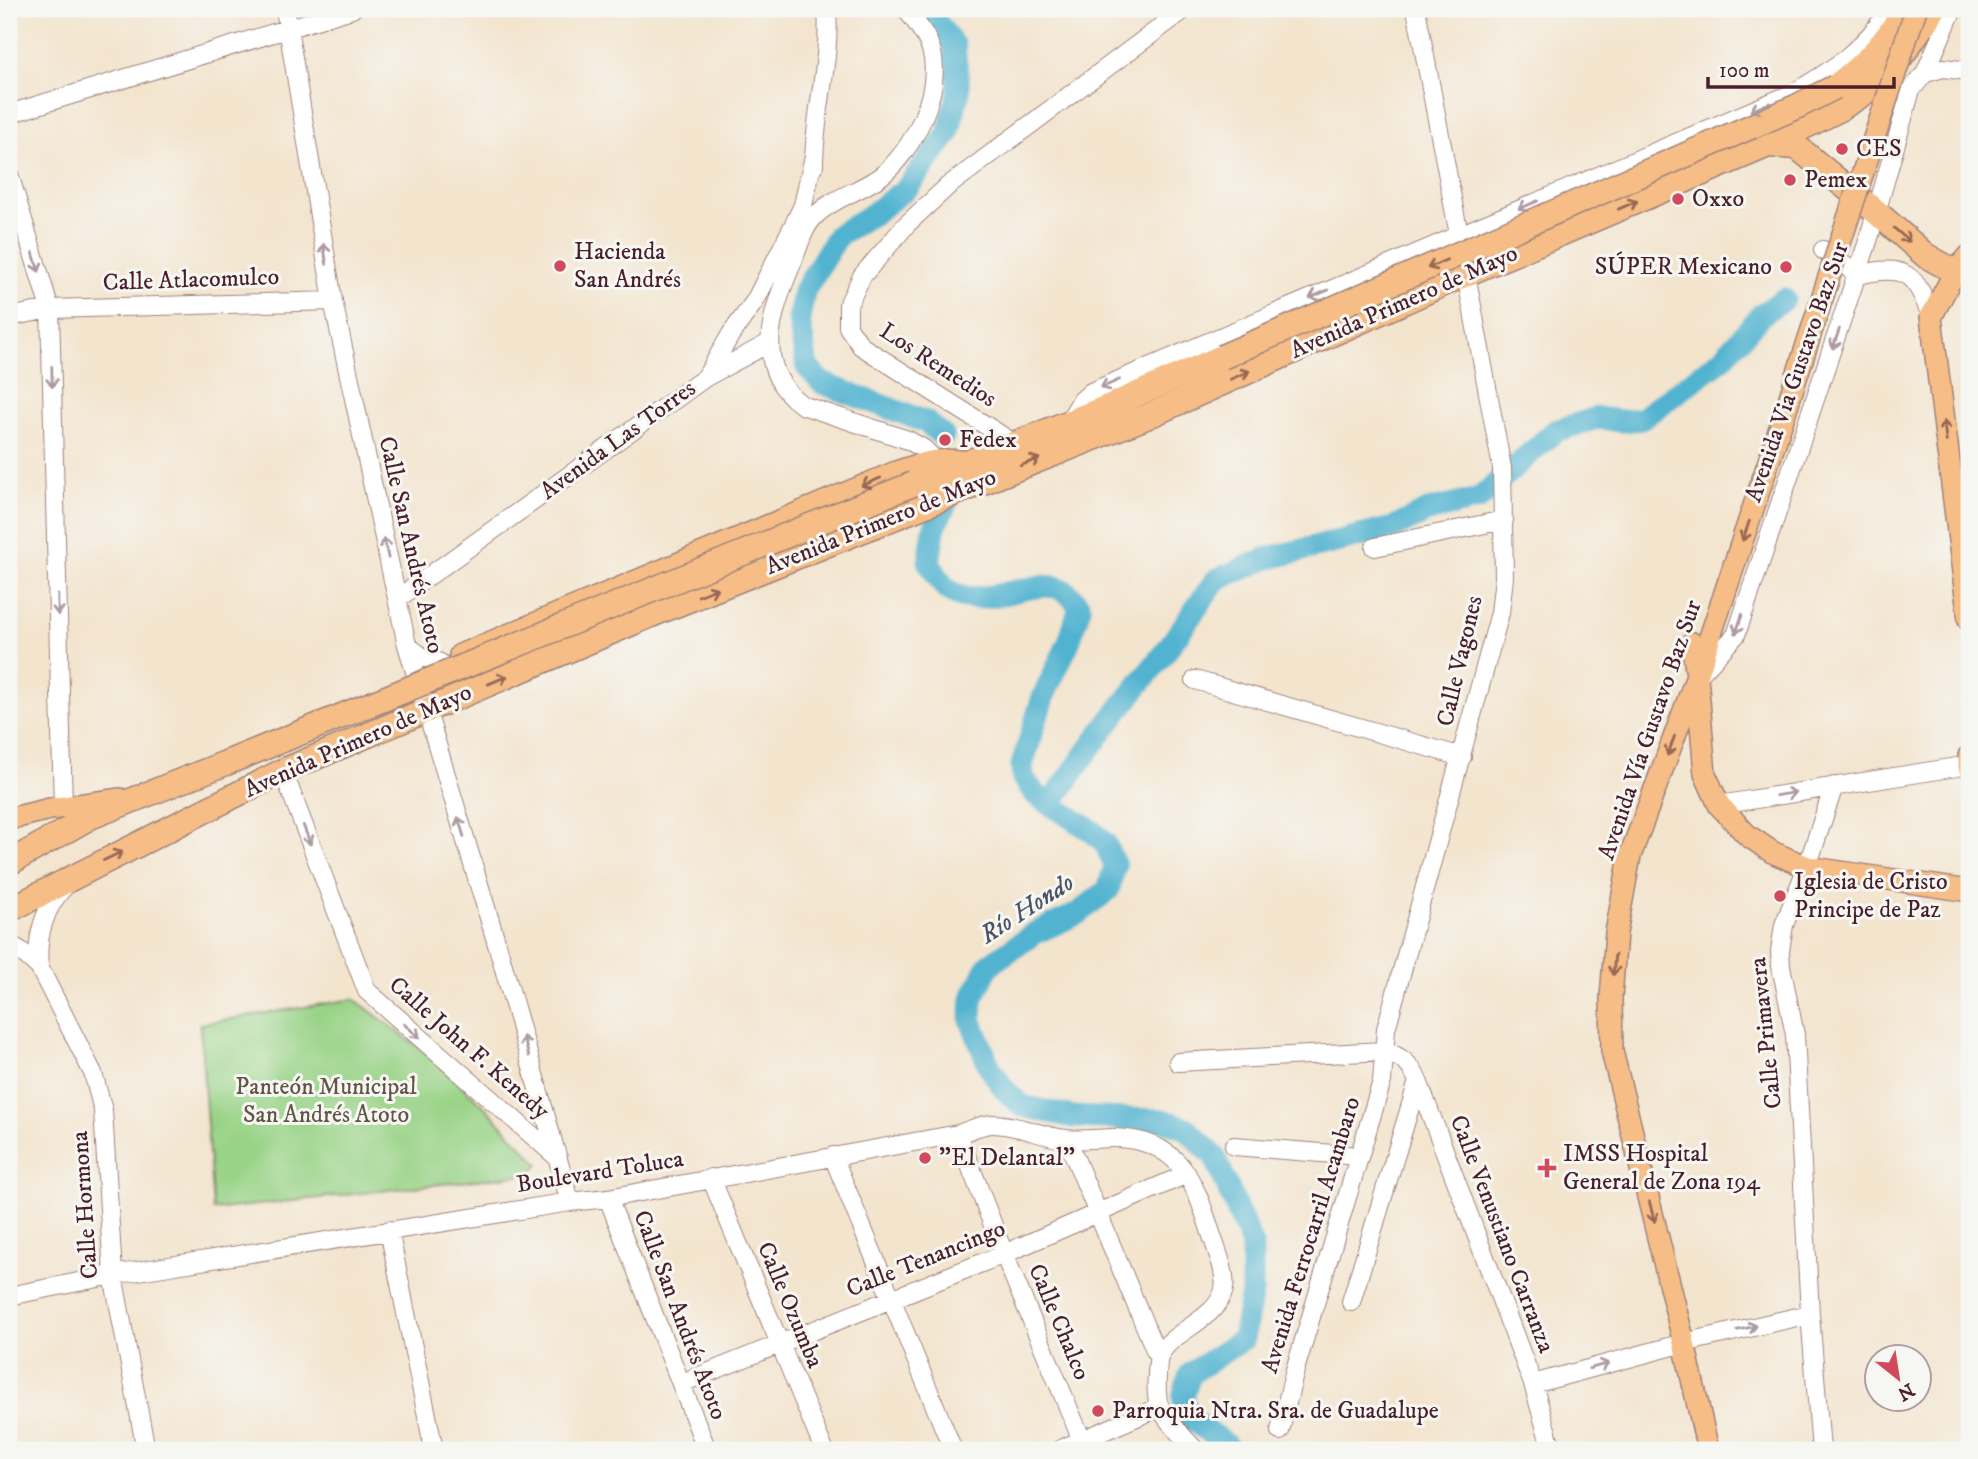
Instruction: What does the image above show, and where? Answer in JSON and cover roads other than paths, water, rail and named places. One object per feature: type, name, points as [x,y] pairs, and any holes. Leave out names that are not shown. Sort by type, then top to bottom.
[{"type":"highway","name":"Avenida Primero de Mayo","points":[[9,863],[68,828],[109,808],[1108,407],[1796,107],[1835,87],[1862,65],[1893,31],[1904,9]]},
{"type":"highway","name":"Avenida Primero de Mayo","points":[[9,910],[283,771],[663,610],[1146,417],[1466,274],[1768,145],[1836,111],[1863,94],[1900,58],[1934,9]]},
{"type":"highway","points":[[1768,145],[1797,147],[1925,255],[1962,264]]},
{"type":"highway","points":[[648,576],[642,590],[644,597],[649,604],[663,610]]},
{"type":"main road","name":"Avenida Via Gustavo Baz Sur","points":[[1775,443],[1916,9]]},
{"type":"main road","points":[[1962,264],[1931,317],[1969,620]]},
{"type":"main road","name":"Avenida Vía Gustavo Baz Sur","points":[[1708,1450],[1612,1051],[1611,998],[1616,933],[1630,856],[1697,676],[1775,443]]},
{"type":"main road","name":"Avenida Primero de Mayo","points":[[191,777],[211,760],[223,754],[896,472],[949,458],[968,462]]},
{"type":"main road","points":[[1692,643],[1705,775],[1719,805],[1747,835],[1772,852],[1807,867],[1969,891]]},
{"type":"main road","points":[[1969,756],[1969,766]]},
{"type":"main road","name":"Avenida Primero de Mayo","points":[[9,818],[136,797]]},
{"type":"street","name":"Calle San Andrés Atoto","points":[[285,9],[333,301],[407,645],[499,951],[570,1202]]},
{"type":"street","points":[[9,114],[352,9]]},
{"type":"street","points":[[815,215],[814,156],[829,29],[827,9]]},
{"type":"street","points":[[906,9],[923,32],[934,63],[926,110],[908,148],[879,177],[815,215],[805,230],[783,285],[772,316],[769,343],[779,381],[788,395],[802,405],[908,440],[924,449],[935,460]]},
{"type":"street","name":"Los Remedios","points":[[1015,444],[861,346],[848,327],[848,304],[862,276],[908,224],[948,186],[1185,9]]},
{"type":"street","points":[[1416,9],[1459,235]]},
{"type":"street","name":"Avenida Primero de Mayo","points":[[1066,424],[1081,401],[1091,392],[1791,94],[1826,75],[1853,54],[1890,9]]},
{"type":"street","points":[[1925,74],[1954,9]]},
{"type":"street","points":[[1925,74],[1943,68],[1969,71]]},
{"type":"street","name":"Avenida Via Gustavo Baz Sur","points":[[1697,676],[1736,635],[1858,275],[1911,90],[1925,74]]},
{"type":"street","name":"Avenida Las Torres","points":[[397,599],[706,376],[755,301],[795,222],[803,205],[814,156]]},
{"type":"street","points":[[9,174],[50,309],[63,807]]},
{"type":"street","points":[[1565,190],[1580,225]]},
{"type":"street","points":[[1823,250],[1858,275],[1885,269],[1897,270],[1909,276],[1924,298],[1931,317]]},
{"type":"street","name":"Calle Vagones","points":[[1383,1051],[1386,1029],[1500,613],[1504,577],[1502,467],[1466,274]]},
{"type":"street","name":"Calle Atlacomulco","points":[[9,317],[50,309],[333,301]]},
{"type":"street","points":[[706,376],[769,343]]},
{"type":"street","points":[[1374,547],[1504,520]]},
{"type":"street","points":[[407,645],[421,656],[440,663]]},
{"type":"street","points":[[1195,680],[1462,757]]},
{"type":"street","points":[[1719,805],[1969,766]]},
{"type":"street","name":"Calle John F. Kenedy","points":[[283,771],[367,991],[558,1158]]},
{"type":"street","name":"Calle Primavera","points":[[1821,1450],[1810,1314],[1795,1035],[1780,951],[1784,925],[1834,786]]},
{"type":"street","name":"Calle Hormona","points":[[39,967],[40,932],[48,910],[63,888],[84,870]]},
{"type":"street","name":"Calle Hormona","points":[[9,944],[39,967],[93,1073],[103,1110],[113,1275],[146,1450]]},
{"type":"street","points":[[1178,1062],[1383,1051]]},
{"type":"street","name":"Calle Venustiano Carranza","points":[[1383,1051],[1402,1058],[1414,1071],[1533,1384],[1552,1450]]},
{"type":"street","name":"Avenida Ferrocarril Acambaro","points":[[1280,1431],[1382,1081],[1383,1051]]},
{"type":"street","points":[[1351,1302],[1418,1081]]},
{"type":"street","name":"Boulevard Toluca","points":[[9,1296],[113,1275],[388,1230],[608,1198],[958,1134],[993,1124],[1067,1139],[1116,1138],[1144,1141],[1177,1160],[1203,1207],[1225,1286],[1221,1300],[1212,1311],[1171,1340],[1158,1357]]},
{"type":"street","name":"Calle Chalco","points":[[958,1134],[1004,1254],[1084,1446]]},
{"type":"street","points":[[1067,1139],[1158,1357],[1160,1408],[1195,1450]]},
{"type":"street","points":[[1234,1146],[1359,1156]]},
{"type":"street","points":[[834,1156],[953,1450]]},
{"type":"street","name":"Calle Tenancingo","points":[[682,1383],[1004,1254],[1186,1174]]},
{"type":"street","name":"Calle Ozumba","points":[[711,1178],[824,1450]]},
{"type":"street","name":"Calle San Andrés Atoto","points":[[608,1198],[706,1450]]},
{"type":"street","points":[[388,1230],[434,1450]]},
{"type":"street","points":[[1533,1384],[1684,1343],[1810,1314]]},
{"type":"street","points":[[1059,1450],[1084,1446],[1160,1408]]},
{"type":"waterway","name":"Río Hondo","points":[[927,9],[954,46],[959,91],[948,134],[907,188],[838,235],[804,291],[799,319],[807,367],[822,383],[926,422],[943,436]]},
{"type":"waterway","points":[[1051,803],[1216,580],[1265,559],[1393,528],[1428,511],[1479,499],[1555,431],[1597,418],[1621,421],[1641,419],[1722,359],[1761,315],[1784,299]]},
{"type":"waterway","name":"Río Hondo","points":[[947,501],[934,529],[929,563],[944,586],[957,595],[972,598],[1053,587],[1065,591],[1080,607],[1069,642],[1043,697],[1022,765],[1023,778],[1036,795],[1092,831],[1105,843],[1115,866],[1108,890],[1077,914],[1035,933],[989,965],[972,999],[971,1020],[989,1066],[1004,1089],[1022,1106],[1074,1117],[1162,1120],[1186,1128],[1215,1157],[1252,1245],[1252,1293],[1243,1339],[1190,1374],[1183,1397],[1188,1417],[1230,1450]]},
{"type":"place","name":"CES","points":[[1842,149]]},
{"type":"place","name":"Pemex","points":[[1790,180]]},
{"type":"place","name":"Oxxo","points":[[1678,199]]},
{"type":"place","name":"Hacienda San Andrés","points":[[560,266]]},
{"type":"place","name":"SÚPER Mexicano","points":[[1786,267]]},
{"type":"place","name":"Fedex","points":[[945,440]]},
{"type":"place","name":"Iglesia de Cristo Principe de Paz","points":[[1780,896]]},
{"type":"place","name":"\"El Delantal\"","points":[[925,1158]]},
{"type":"place","name":"IMSS Hospital General de Zona 194","points":[[1547,1168]]},
{"type":"place","name":"Parroquia Ntra. Sra. de Guadalupe","points":[[1098,1411]]},
{"type":"park label","name":"Panteón Municipal San Andrés Atoto","points":[[326,1101]]}]
